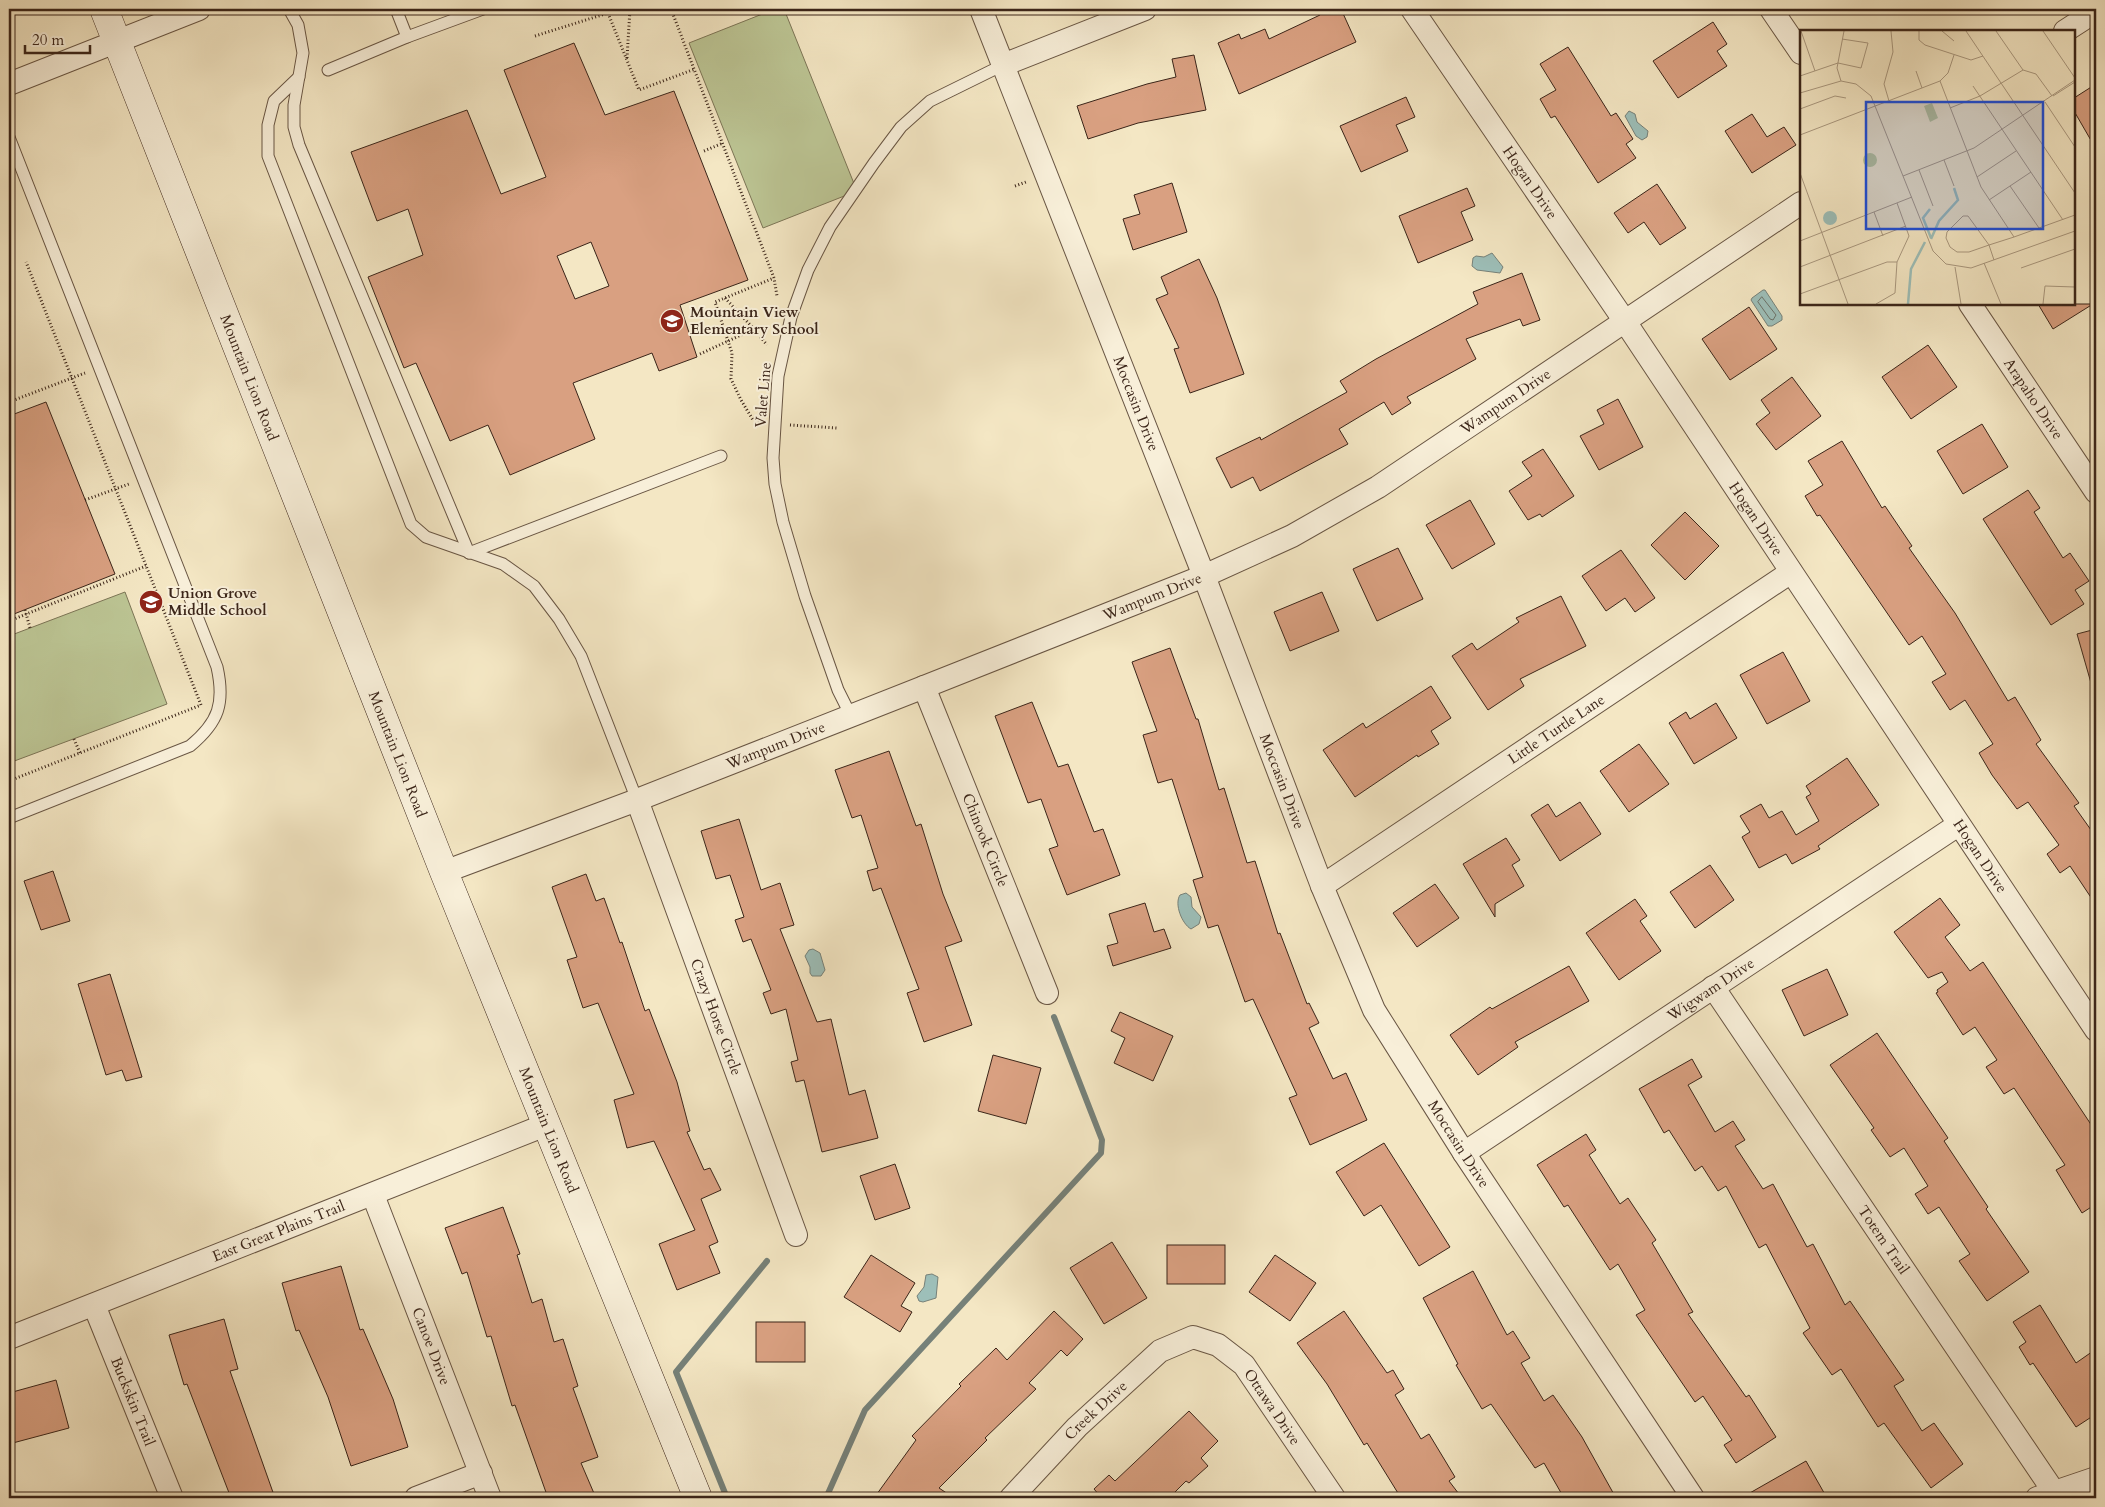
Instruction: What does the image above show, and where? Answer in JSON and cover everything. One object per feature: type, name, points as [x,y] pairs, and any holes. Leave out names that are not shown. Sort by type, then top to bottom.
[{"type":"street","name":"Mountain Lion Road","points":[[104,9],[444,872],[548,1124],[698,1498]]},
{"type":"street","points":[[9,84],[199,9]]},
{"type":"street","name":"Moccasin Drive","points":[[981,9],[1204,576],[1322,886],[1374,1010],[1464,1154],[1693,1498]]},
{"type":"street","points":[[1003,65],[1145,9]]},
{"type":"street","name":"Hogan Drive","points":[[1412,9],[1626,322],[1790,572],[2096,1030]]},
{"type":"street","points":[[1771,9],[1800,52]]},
{"type":"street","points":[[2067,30],[2096,12]]},
{"type":"street","name":"Wampum Drive","points":[[444,872],[637,800],[851,716],[1204,576],[1292,536],[1378,486],[1626,322],[1800,204]]},
{"type":"street","name":"Arapaho Drive","points":[[1971,305],[2096,492]]},
{"type":"street","name":"Little Turtle Lane","points":[[1322,886],[1790,572]]},
{"type":"street","name":"Chinook Circle","points":[[924,687],[1047,993]]},
{"type":"street","name":"Crazy Horse Circle","points":[[637,800],[796,1234]]},
{"type":"street","name":"Wigwam Drive","points":[[1464,1154],[1958,825]]},
{"type":"street","name":"Totem Trail","points":[[1713,987],[2046,1495]]},
{"type":"street","name":"East Great Plains Trail","points":[[9,1338],[548,1124]]},
{"type":"street","name":"Canoe Drive","points":[[373,1195],[490,1498]]},
{"type":"street","name":"Buckskin Trail","points":[[94,1305],[172,1498]]},
{"type":"street","name":"Creek Drive","points":[[1011,1498],[1077,1427],[1160,1351],[1193,1337]]},
{"type":"street","name":"Ottawa Drive","points":[[1193,1337],[1218,1345],[1244,1365],[1334,1498]]},
{"type":"street","points":[[416,1498],[480,1473]]},
{"type":"street","points":[[2046,1495],[2096,1478]]},
{"type":"lane","points":[[289,9],[298,25],[304,53],[294,105],[294,127],[299,145],[469,553]]},
{"type":"lane","points":[[396,9],[407,37]]},
{"type":"lane","points":[[328,70],[407,37],[483,9]]},
{"type":"lane","name":"Valet Line","points":[[851,716],[838,690],[805,596],[783,522],[775,484],[773,458],[778,376],[791,317],[808,270],[830,227],[901,127],[930,101],[1003,65]]},
{"type":"lane","points":[[299,77],[274,101],[268,125],[268,156],[411,524],[426,537],[503,564],[534,586],[559,619],[581,656],[637,800]]},
{"type":"lane","points":[[9,137],[217,667],[221,686],[220,703],[215,719],[206,734],[190,746],[9,818]]},
{"type":"lane","points":[[469,553],[721,456]]},
{"type":"path","points":[[535,36],[608,13],[615,9]]},
{"type":"path","points":[[627,61],[630,9]]},
{"type":"path","points":[[671,9],[774,278],[777,296]]},
{"type":"path","points":[[608,13],[638,90],[695,69]]},
{"type":"path","points":[[704,151],[723,142]]},
{"type":"path","points":[[9,780],[201,705],[26,262]]},
{"type":"path","points":[[774,278],[715,302],[732,352],[731,379],[753,420],[775,424],[837,428]]},
{"type":"path","points":[[725,298],[767,345]]},
{"type":"path","points":[[700,354],[754,329]]},
{"type":"path","points":[[9,402],[100,368]]},
{"type":"path","points":[[85,500],[144,479]]},
{"type":"path","points":[[9,621],[26,612],[146,566]]},
{"type":"path","points":[[26,612],[30,628]]},
{"type":"path","points":[[74,738],[80,753]]},
{"type":"green space","points":[[775,9],[784,9],[857,191],[763,228],[689,43]]},
{"type":"green space","points":[[125,592],[167,704],[9,763],[9,636]]},
{"type":"water","points":[[1629,111],[1635,114],[1637,122],[1648,131],[1647,137],[1642,140],[1636,136],[1625,116]]},
{"type":"water","points":[[1492,253],[1503,267],[1500,273],[1477,270],[1472,266],[1473,258],[1476,256],[1484,257]]},
{"type":"water","points":[[1765,290],[1782,316],[1782,320],[1772,326],[1768,326],[1751,300]]},
{"type":"water","points":[[1186,893],[1191,897],[1192,907],[1201,917],[1199,924],[1191,929],[1185,923],[1178,908],[1180,895]]},
{"type":"water","points":[[813,949],[820,953],[825,970],[821,976],[812,976],[810,973],[810,967],[805,956],[809,950]]},
{"type":"water","points":[[932,1274],[938,1277],[936,1298],[923,1302],[919,1301],[917,1296],[924,1287],[926,1275]]},
{"type":"building","points":[[1317,9],[1341,9],[1356,42],[1239,94],[1218,43],[1239,34],[1241,39],[1265,29],[1269,39],[1320,15]]},
{"type":"building","points":[[1713,22],[1727,44],[1717,51],[1727,66],[1678,98],[1653,61]]},
{"type":"building","points":[[574,43],[605,115],[674,91],[748,280],[680,305],[697,357],[659,371],[652,353],[573,383],[595,439],[510,475],[488,425],[450,441],[416,363],[404,368],[368,277],[423,255],[408,209],[377,221],[351,152],[467,110],[501,194],[546,177],[504,70]],"holes":[[[591,242],[609,286],[575,299],[557,256]]]},
{"type":"building","points":[[1568,47],[1611,116],[1616,113],[1633,139],[1626,144],[1636,158],[1598,183],[1555,116],[1551,118],[1540,99],[1556,90],[1540,64]]},
{"type":"building","points":[[1194,55],[1206,110],[1138,123],[1088,139],[1077,106],[1176,77],[1172,59]]},
{"type":"building","points":[[2096,84],[2096,149],[2075,113],[2075,97]]},
{"type":"building","points":[[1406,97],[1415,117],[1396,125],[1408,151],[1361,172],[1340,126]]},
{"type":"building","points":[[1752,114],[1767,137],[1784,127],[1796,145],[1752,173],[1725,131]]},
{"type":"building","points":[[1172,183],[1187,232],[1133,250],[1123,219],[1140,214],[1134,195]]},
{"type":"building","points":[[1657,184],[1686,228],[1660,245],[1644,222],[1628,233],[1614,213]]},
{"type":"building","points":[[1467,188],[1475,206],[1461,212],[1473,240],[1418,263],[1399,216]]},
{"type":"building","points":[[1199,259],[1217,298],[1244,374],[1190,393],[1174,349],[1179,348],[1156,299],[1168,294],[1161,277]]},
{"type":"building","points":[[1522,273],[1540,320],[1523,326],[1520,319],[1466,339],[1476,359],[1407,397],[1411,403],[1392,415],[1384,402],[1339,429],[1348,444],[1260,491],[1253,477],[1231,488],[1216,458],[1260,437],[1261,440],[1347,392],[1340,381],[1376,359],[1478,304],[1473,292]]},
{"type":"building","points":[[2093,304],[2053,329],[2039,305]]},
{"type":"building","points":[[1749,307],[1777,349],[1730,380],[1702,339]]},
{"type":"building","points":[[1928,345],[1957,387],[1911,419],[1882,377]]},
{"type":"building","points":[[1792,377],[1821,416],[1776,450],[1756,424],[1770,413],[1761,400]]},
{"type":"building","points":[[1618,399],[1643,447],[1599,470],[1580,436],[1604,424],[1597,410]]},
{"type":"building","points":[[46,402],[115,574],[14,614],[9,602],[9,416]]},
{"type":"building","points":[[1982,424],[2008,467],[1963,494],[1937,451]]},
{"type":"building","points":[[1842,441],[1882,508],[1885,506],[1912,546],[1909,548],[1955,613],[2008,701],[2015,697],[2041,740],[2036,744],[2079,803],[2074,806],[2096,837],[2096,905],[2070,866],[2060,873],[2047,854],[2059,845],[2028,802],[2017,809],[1992,775],[1979,753],[1993,744],[1965,700],[1950,710],[1932,682],[1946,674],[1922,636],[1909,645],[1820,515],[1817,516],[1805,496],[1823,485],[1808,461]]},
{"type":"building","points":[[1543,449],[1574,496],[1542,517],[1540,514],[1528,520],[1509,491],[1532,476],[1522,462]]},
{"type":"building","points":[[2028,490],[2040,508],[2034,512],[2063,558],[2070,553],[2089,581],[2075,590],[2084,604],[2051,625],[1983,519]]},
{"type":"building","points":[[1470,500],[1495,544],[1452,569],[1426,525]]},
{"type":"building","points":[[1685,512],[1719,546],[1685,580],[1651,545]]},
{"type":"building","points":[[1398,548],[1423,599],[1377,621],[1353,569]]},
{"type":"building","points":[[1621,550],[1655,598],[1635,612],[1625,598],[1606,611],[1582,576]]},
{"type":"building","points":[[1322,592],[1339,631],[1290,651],[1274,612]]},
{"type":"building","points":[[1561,596],[1586,646],[1520,679],[1524,686],[1488,710],[1452,656],[1472,643],[1477,650],[1519,622],[1516,618]]},
{"type":"building","points":[[2096,629],[2096,682],[2091,683],[2077,634]]},
{"type":"building","points":[[1170,648],[1196,719],[1198,719],[1219,790],[1224,788],[1247,863],[1255,861],[1278,934],[1280,933],[1307,1004],[1309,1003],[1319,1023],[1309,1028],[1333,1079],[1346,1073],[1367,1120],[1310,1145],[1289,1098],[1297,1095],[1253,999],[1245,1002],[1218,925],[1208,928],[1193,880],[1203,877],[1172,779],[1158,783],[1143,735],[1157,731],[1132,662]]},
{"type":"building","points":[[1783,652],[1810,701],[1767,724],[1740,675]]},
{"type":"building","points":[[1431,686],[1451,718],[1431,731],[1439,744],[1418,757],[1417,755],[1355,797],[1323,750],[1363,723],[1366,728]]},
{"type":"building","points":[[1032,702],[1058,767],[1068,764],[1094,832],[1103,829],[1120,875],[1067,895],[1049,849],[1058,846],[1041,799],[1028,803],[995,716]]},
{"type":"building","points":[[1716,703],[1737,738],[1694,764],[1669,723],[1686,712],[1690,719]]},
{"type":"building","points":[[1639,744],[1669,784],[1629,812],[1600,771]]},
{"type":"building","points":[[889,751],[916,826],[921,824],[943,894],[962,941],[945,947],[972,1025],[924,1042],[907,993],[919,989],[881,888],[873,891],[867,871],[878,868],[861,815],[852,818],[835,770]]},
{"type":"building","points":[[1847,758],[1879,805],[1818,846],[1820,849],[1792,864],[1786,854],[1759,868],[1742,837],[1750,832],[1740,816],[1761,804],[1769,818],[1782,811],[1796,835],[1819,821],[1806,797],[1811,794],[1806,786]]},
{"type":"building","points":[[1580,802],[1601,834],[1560,861],[1531,815],[1548,804],[1556,817]]},
{"type":"building","points":[[739,819],[761,890],[780,883],[794,925],[780,929],[817,1022],[831,1019],[849,1095],[865,1090],[878,1138],[822,1152],[804,1080],[796,1082],[791,1062],[798,1060],[786,1009],[771,1014],[763,993],[771,990],[751,939],[743,942],[735,920],[744,917],[730,875],[716,879],[701,831]]},
{"type":"building","points":[[1506,838],[1520,860],[1512,865],[1524,886],[1495,904],[1495,917],[1463,864]]},
{"type":"building","points":[[1710,865],[1734,900],[1695,928],[1670,892]]},
{"type":"building","points":[[53,871],[70,921],[41,930],[24,881]]},
{"type":"building","points":[[586,874],[596,901],[604,898],[620,943],[622,942],[645,1011],[649,1009],[677,1082],[690,1131],[687,1132],[704,1170],[710,1168],[721,1190],[701,1199],[718,1242],[709,1246],[720,1273],[677,1290],[659,1244],[695,1230],[654,1141],[627,1148],[614,1100],[634,1094],[598,1003],[583,1008],[567,960],[577,957],[552,887]]},
{"type":"building","points":[[1435,884],[1459,918],[1417,947],[1393,913]]},
{"type":"building","points":[[1940,898],[1960,925],[1945,937],[1970,971],[1983,962],[2096,1132],[2096,1204],[2082,1213],[2056,1170],[2065,1165],[2014,1088],[2004,1094],[1986,1067],[1997,1060],[1975,1027],[1963,1035],[1936,993],[1938,992],[1937,990],[1948,982],[1942,972],[1928,978],[1894,932]]},
{"type":"building","points":[[1635,899],[1647,916],[1640,921],[1661,951],[1619,980],[1586,933]]},
{"type":"building","points":[[1145,903],[1154,932],[1164,929],[1171,948],[1113,966],[1107,946],[1118,943],[1109,914]]},
{"type":"building","points":[[1569,966],[1589,1001],[1515,1042],[1518,1047],[1478,1075],[1450,1035],[1490,1007],[1492,1009]]},
{"type":"building","points":[[1827,969],[1848,1015],[1804,1036],[1782,990]]},
{"type":"building","points":[[110,974],[142,1077],[126,1081],[122,1070],[106,1075],[78,984]]},
{"type":"building","points":[[1120,1012],[1173,1036],[1153,1081],[1114,1063],[1125,1038],[1111,1031]]},
{"type":"building","points":[[1877,1033],[1948,1138],[1944,1141],[1988,1207],[1986,1209],[2029,1272],[1987,1301],[1959,1261],[1970,1254],[1939,1207],[1928,1214],[1915,1194],[1928,1186],[1904,1148],[1890,1157],[1871,1130],[1874,1128],[1830,1065]]},
{"type":"building","points":[[993,1055],[1041,1068],[1026,1124],[978,1111]]},
{"type":"building","points":[[1692,1059],[1702,1077],[1688,1085],[1715,1132],[1733,1121],[1745,1140],[1735,1146],[1763,1189],[1773,1184],[1807,1247],[1813,1244],[1845,1305],[1850,1301],[1904,1380],[1894,1386],[1922,1431],[1934,1423],[1963,1464],[1931,1488],[1884,1423],[1878,1427],[1841,1369],[1832,1375],[1803,1333],[1810,1328],[1766,1244],[1759,1248],[1726,1186],[1718,1191],[1702,1166],[1695,1171],[1669,1130],[1664,1133],[1639,1089]]},
{"type":"building","points":[[1586,1134],[1596,1150],[1589,1155],[1620,1204],[1628,1198],[1656,1240],[1652,1243],[1693,1312],[1688,1314],[1746,1397],[1749,1395],[1776,1437],[1736,1463],[1724,1445],[1732,1440],[1703,1396],[1695,1402],[1636,1315],[1645,1310],[1618,1264],[1610,1270],[1568,1205],[1564,1207],[1537,1165]]},
{"type":"building","points":[[1384,1143],[1450,1247],[1419,1266],[1381,1205],[1364,1216],[1336,1172]]},
{"type":"building","points":[[895,1164],[910,1208],[875,1220],[860,1176]]},
{"type":"building","points":[[503,1207],[520,1254],[517,1255],[532,1303],[542,1299],[554,1342],[563,1339],[578,1386],[573,1388],[598,1457],[581,1463],[596,1498],[548,1498],[515,1405],[512,1406],[491,1336],[487,1337],[467,1272],[462,1274],[445,1228]]},
{"type":"building","points":[[1112,1242],[1147,1298],[1104,1324],[1070,1268]]},
{"type":"building","points":[[1167,1245],[1225,1245],[1225,1284],[1167,1284]]},
{"type":"building","points":[[871,1255],[915,1283],[901,1306],[912,1312],[900,1332],[844,1297]]},
{"type":"building","points":[[1275,1255],[1316,1283],[1290,1321],[1249,1292]]},
{"type":"building","points":[[341,1266],[360,1330],[363,1329],[393,1399],[408,1447],[351,1466],[328,1397],[299,1330],[296,1331],[282,1283]]},
{"type":"building","points":[[1473,1271],[1507,1335],[1513,1331],[1530,1358],[1521,1363],[1544,1401],[1553,1395],[1582,1437],[1616,1498],[1564,1498],[1544,1463],[1535,1468],[1491,1404],[1482,1409],[1456,1365],[1458,1364],[1423,1298]]},
{"type":"building","points":[[2040,1305],[2076,1363],[2096,1349],[2096,1414],[2076,1427],[2033,1363],[2030,1365],[2019,1347],[2026,1342],[2013,1322]]},
{"type":"building","points":[[1054,1311],[1083,1339],[1067,1356],[1061,1350],[1029,1383],[1036,1389],[985,1438],[987,1440],[939,1488],[954,1498],[874,1498],[916,1440],[912,1436],[961,1386],[959,1384],[996,1348],[1007,1360]]},
{"type":"building","points":[[1344,1311],[1387,1373],[1393,1370],[1404,1389],[1395,1395],[1421,1439],[1429,1434],[1455,1477],[1449,1481],[1462,1498],[1401,1498],[1367,1443],[1364,1445],[1327,1384],[1297,1343]]},
{"type":"building","points":[[224,1319],[238,1369],[230,1371],[275,1498],[231,1498],[187,1384],[184,1385],[169,1335]]},
{"type":"building","points":[[756,1322],[805,1322],[805,1362],[756,1362]]},
{"type":"building","points":[[56,1380],[69,1428],[9,1444],[9,1393]]},
{"type":"building","points":[[1189,1411],[1218,1441],[1201,1458],[1208,1466],[1189,1483],[1186,1481],[1169,1498],[1098,1498],[1100,1496],[1094,1489],[1109,1475],[1115,1481]]},
{"type":"building","points":[[1806,1461],[1827,1498],[1741,1498]]},
{"type":"waterway","points":[[826,1498],[865,1410],[1101,1153],[1102,1140],[1054,1017]]},
{"type":"waterway","points":[[727,1498],[676,1372],[767,1261]]},
{"type":"place","name":"Mountain View Elementary School","points":[[672,321]]},
{"type":"place","name":"Union Grove Middle School","points":[[151,602]]}]
